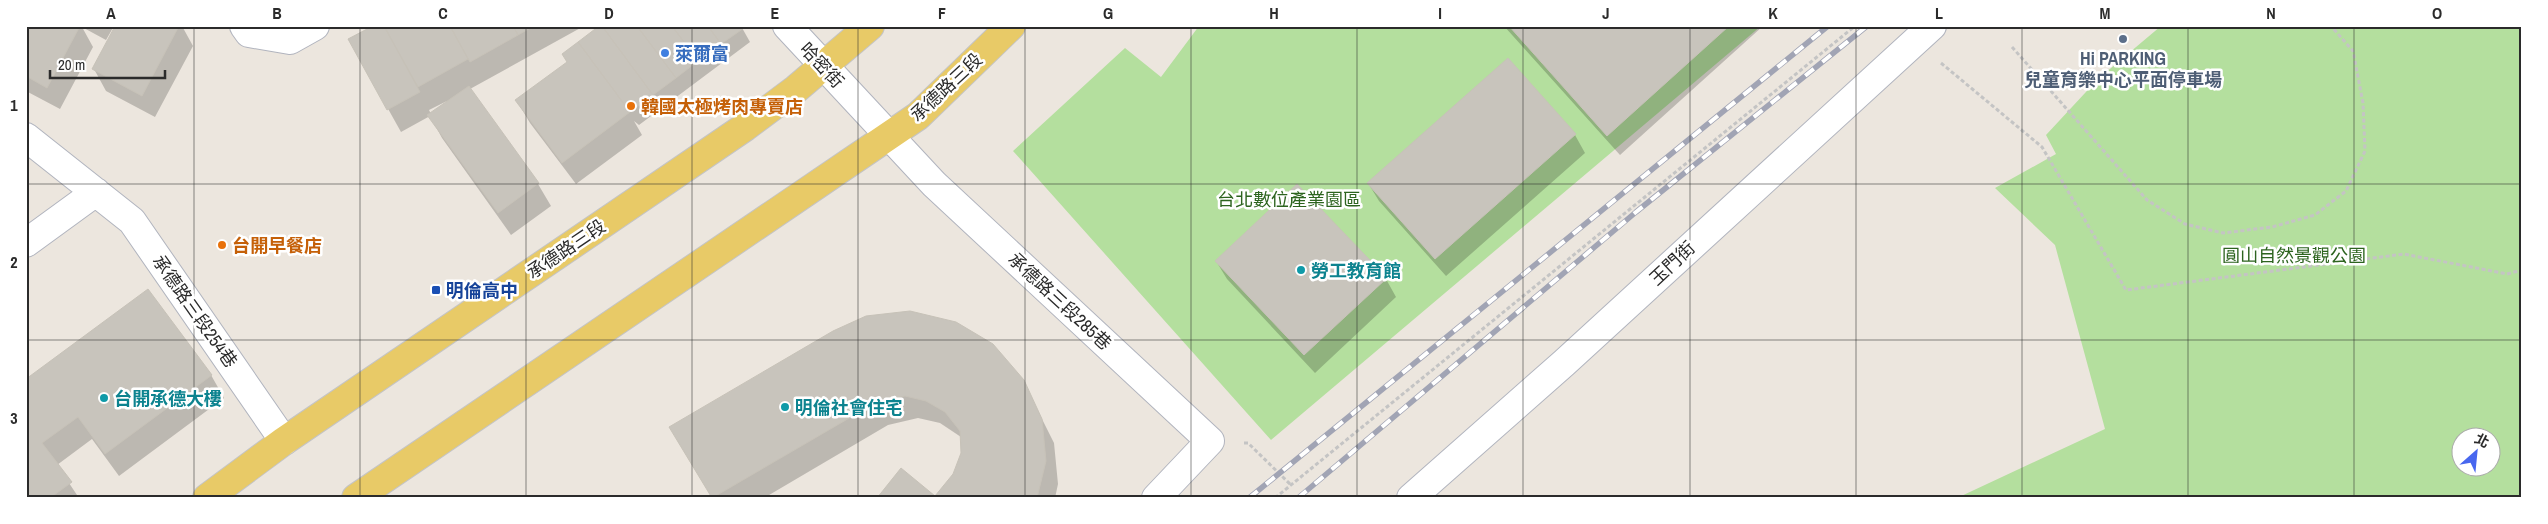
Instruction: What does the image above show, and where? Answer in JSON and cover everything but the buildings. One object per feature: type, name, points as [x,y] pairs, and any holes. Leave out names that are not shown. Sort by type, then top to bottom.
[{"type":"main road","name":"承德路三段","points":[[207,498],[284,441],[745,127],[823,67],[870,26]]},
{"type":"main road","name":"承德路三段","points":[[356,498],[918,116],[1010,26]]},
{"type":"street","points":[[244,26],[249,33],[290,40],[315,26]]},
{"type":"street","name":"哈密街","points":[[787,26],[823,67],[858,102]]},
{"type":"street","name":"玉門街","points":[[1411,498],[1564,363],[1932,26]]},
{"type":"street","name":"承德路三段285巷","points":[[858,102],[934,184],[1210,441]]},
{"type":"street","name":"承德路三段254巷","points":[[26,137],[132,220],[284,441]]},
{"type":"street","points":[[26,243],[96,192]]},
{"type":"street","points":[[1156,498],[1210,441]]},
{"type":"path","points":[[1277,497],[1290,484],[1855,26]]},
{"type":"path","points":[[2012,47],[2147,200],[2185,224],[2224,233],[2272,227],[2315,215],[2346,191],[2365,151],[2363,103],[2353,51],[2331,26]]},
{"type":"path","points":[[1934,58],[2042,146],[2126,290],[2404,254],[2507,274],[2522,270]]},
{"type":"path","points":[[1210,441],[1248,444],[1290,484]]},
{"type":"green space","name":"台北數位產業園區","points":[[1199,26],[1761,26],[1271,440],[1013,151],[1125,48],[1161,77]]},
{"type":"green space","name":"圓山自然景觀公園","points":[[2161,26],[2522,26],[2522,498],[1957,498],[2105,429],[2055,245],[1995,188],[2056,154],[2046,135],[2098,79]]},
{"type":"railway","points":[[1249,498],[1828,26]]},
{"type":"railway","points":[[1298,498],[1636,212],[1867,26]]},
{"type":"place","name":"Hi PARKING 兒童育樂中心平面停車場","points":[[2123,39]]},
{"type":"place","name":"萊爾富","points":[[665,53]]},
{"type":"place","name":"韓國太極烤肉專賣店","points":[[631,106]]},
{"type":"place","name":"台開早餐店","points":[[222,245]]},
{"type":"place","name":"勞工教育館","points":[[1301,270]]},
{"type":"place","name":"明倫高中","points":[[436,290]]},
{"type":"place","name":"台開承德大樓","points":[[104,398]]},
{"type":"place","name":"明倫社會住宅","points":[[785,407]]}]
